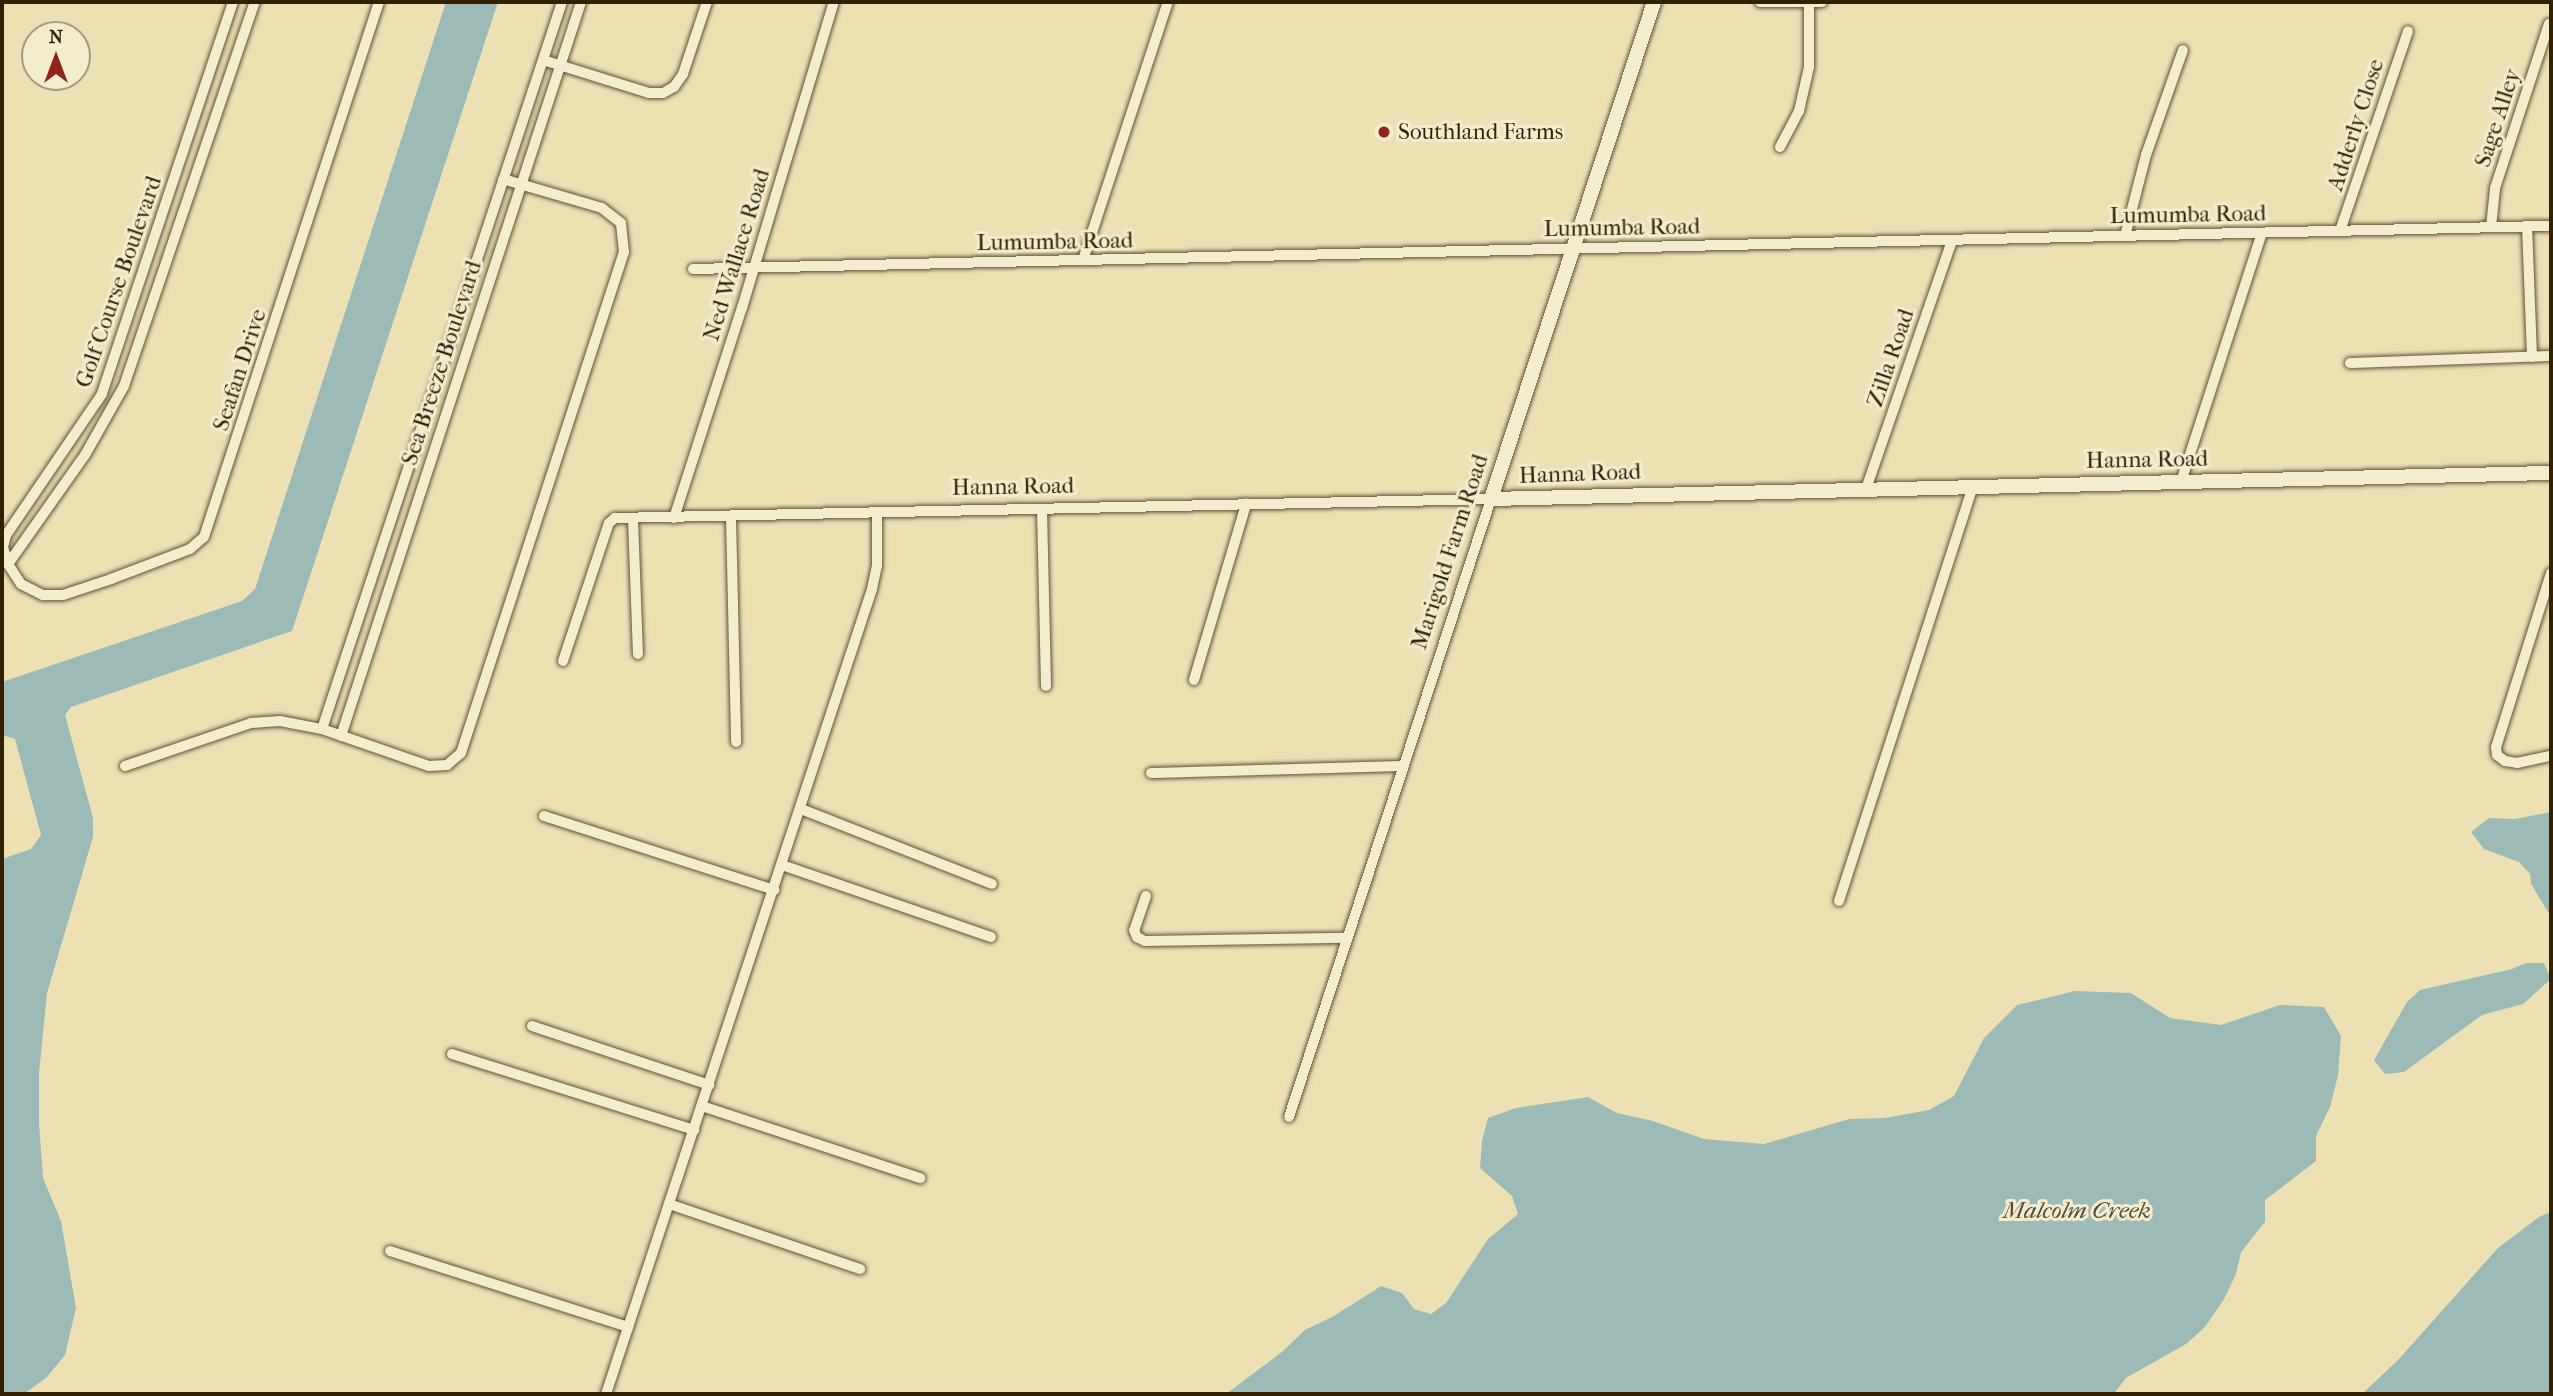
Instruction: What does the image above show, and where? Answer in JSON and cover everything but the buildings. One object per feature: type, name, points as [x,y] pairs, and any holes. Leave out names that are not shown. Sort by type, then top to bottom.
[{"type":"street","name":"Golf Course Boulevard","points":[[8,564],[3,547],[6,535],[90,416],[115,363],[233,2]]},
{"type":"street","name":"Golf Course Boulevard","points":[[8,564],[85,456],[124,386],[255,2]]},
{"type":"street","name":"Seafan Drive","points":[[8,564],[21,584],[43,595],[63,595],[190,549],[204,537],[379,2]]},
{"type":"street","name":"Sea Breeze Boulevard","points":[[322,729],[562,2]]},
{"type":"street","name":"Sea Breeze Boulevard","points":[[341,736],[581,2]]},
{"type":"street","points":[[542,60],[649,93],[663,93],[674,87],[683,74],[707,2]]},
{"type":"street","name":"Ned Wallace Road","points":[[674,518],[754,268],[834,2]]},
{"type":"street","points":[[1083,260],[1168,2]]},
{"type":"street","name":"Marigold Farm Road","points":[[1289,1117],[1654,2]]},
{"type":"street","points":[[1760,2],[1822,2]]},
{"type":"street","points":[[1780,147],[1799,111],[1809,67],[1809,4]]},
{"type":"street","name":"Sage Alley","points":[[2491,227],[2495,188],[2547,47],[2549,24]]},
{"type":"street","name":"Adderly Close","points":[[2340,231],[2408,31]]},
{"type":"street","points":[[2125,236],[2147,155],[2183,50]]},
{"type":"street","points":[[125,766],[251,723],[280,721],[322,729],[415,762],[438,767],[455,760],[469,731],[624,252],[621,223],[602,208],[503,180]]},
{"type":"street","points":[[2527,226],[2532,357]]},
{"type":"street","name":"Lumumba Road","points":[[693,270],[2551,226]]},
{"type":"street","points":[[2181,482],[2262,233]]},
{"type":"street","name":"Zilla Road","points":[[1866,489],[1952,240]]},
{"type":"street","points":[[2350,363],[2551,356]]},
{"type":"street","name":"Hanna Road","points":[[563,661],[611,520],[2551,473]]},
{"type":"street","points":[[1839,901],[1973,487]]},
{"type":"street","points":[[1194,680],[1246,504]]},
{"type":"street","points":[[1042,509],[1046,686]]},
{"type":"street","points":[[606,1394],[875,578],[877,513]]},
{"type":"street","points":[[731,517],[736,742]]},
{"type":"street","points":[[633,519],[638,654]]},
{"type":"street","points":[[2551,578],[2496,747],[2497,755],[2505,761],[2517,762],[2551,756]]},
{"type":"street","points":[[1151,773],[1404,766]]},
{"type":"street","points":[[801,809],[992,884]]},
{"type":"street","points":[[544,816],[774,890]]},
{"type":"street","points":[[782,865],[991,937]]},
{"type":"street","points":[[1146,896],[1134,930],[1137,937],[1144,942],[1348,938]]},
{"type":"street","points":[[533,1026],[709,1085]]},
{"type":"street","points":[[452,1054],[694,1130]]},
{"type":"street","points":[[702,1106],[920,1178]]},
{"type":"street","points":[[669,1204],[860,1269]]},
{"type":"street","points":[[390,1251],[628,1327]]},
{"type":"water","points":[[446,2],[498,2],[292,631],[71,707],[65,715],[93,818],[93,837],[47,993],[39,1073],[39,1123],[43,1178],[61,1221],[76,1308],[65,1355],[47,1377],[24,1394],[2,1394],[2,859],[31,849],[41,835],[15,739],[2,735],[2,682],[242,601],[255,589]]},
{"type":"water","points":[[2551,812],[2551,917],[2531,884],[2530,874],[2519,862],[2484,849],[2471,832],[2489,818],[2515,819]]},
{"type":"water","points":[[2526,963],[2544,963],[2551,979],[2523,1004],[2482,1015],[2404,1072],[2385,1074],[2374,1060],[2407,1002],[2420,990],[2512,969]]},
{"type":"water","name":"Malcolm Creek","points":[[2075,991],[2131,993],[2170,1018],[2221,1025],[2280,1005],[2324,1007],[2341,1036],[2338,1075],[2330,1107],[2316,1136],[2316,1161],[2265,1200],[2265,1222],[2241,1252],[2236,1274],[2224,1299],[2205,1327],[2186,1344],[2126,1378],[2114,1394],[1226,1394],[1282,1352],[1305,1330],[1334,1316],[1381,1286],[1402,1293],[1414,1309],[1431,1314],[1446,1303],[1488,1239],[1518,1214],[1512,1196],[1480,1168],[1482,1141],[1488,1118],[1516,1108],[1588,1097],[1617,1113],[1653,1121],[1704,1139],[1764,1144],[1849,1119],[1885,1118],[1929,1110],[1954,1096],[1984,1038],[2017,1005]]},
{"type":"water","points":[[2551,1212],[2551,1394],[2362,1394],[2398,1360],[2498,1248],[2539,1217]]},
{"type":"place","name":"Southland Farms","points":[[1384,132]]}]
